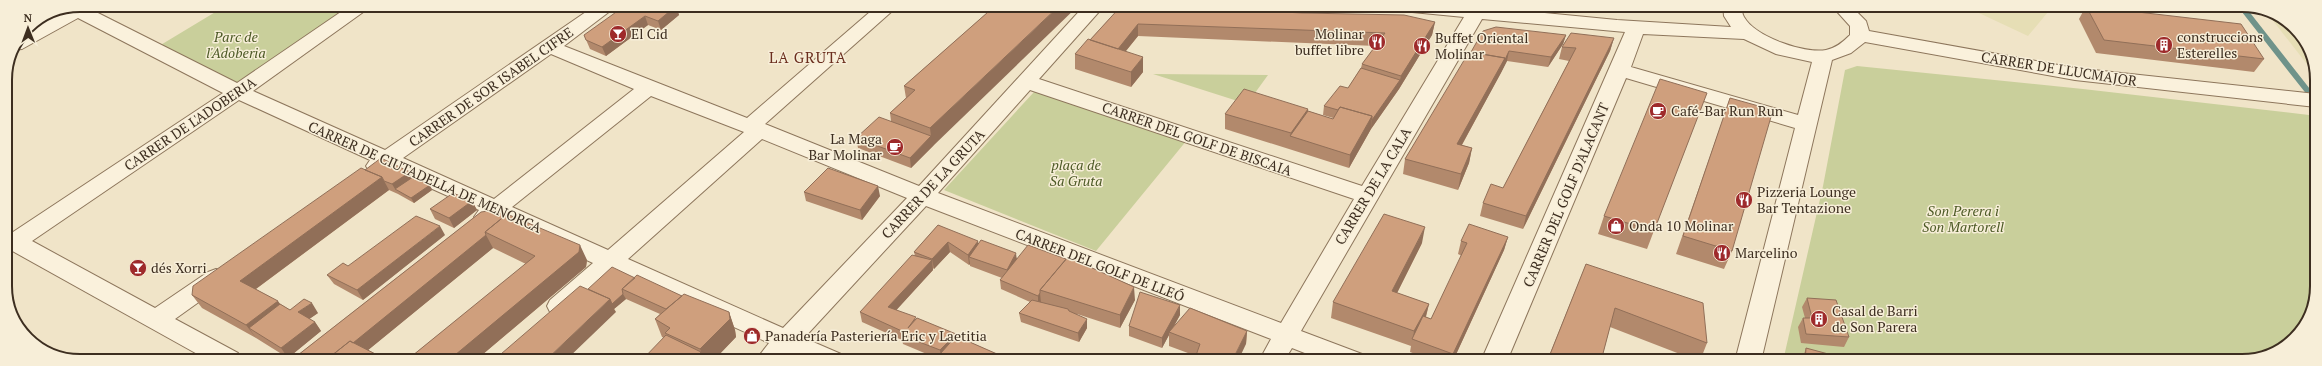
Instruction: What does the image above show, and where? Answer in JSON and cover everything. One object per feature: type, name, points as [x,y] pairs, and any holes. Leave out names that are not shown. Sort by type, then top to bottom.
[{"type":"street","name":"CARRER DE CIUTADELLA DE MENORCA","points":[[89,12],[238,92],[817,354]]},
{"type":"street","name":"CARRER DE L'ADOBERIA","points":[[12,239],[238,92],[354,12]]},
{"type":"street","name":"CARRER DE SOR ISABEL CIFRE","points":[[361,177],[599,12]]},
{"type":"street","points":[[544,318],[610,261],[753,132],[882,12]]},
{"type":"street","name":"CARRER DE LA GRUTA","points":[[774,354],[922,196],[1090,12]]},
{"type":"street","points":[[1476,12],[1684,32],[1747,33]]},
{"type":"street","name":"CARRER DE LA CALA","points":[[1275,354],[1476,12]]},
{"type":"street","points":[[1731,12],[1737,23],[1747,33],[1763,42],[1800,54],[1823,56],[1850,47],[1860,35],[1859,25],[1847,12]]},
{"type":"street","points":[[27,38],[70,13]]},
{"type":"street","name":"CARRER DEL GOLF D'ALACANT","points":[[1497,354],[1620,70],[1636,28]]},
{"type":"street","name":"CARRER DE LLUCMAJOR","points":[[1860,35],[2075,74],[2310,100]]},
{"type":"street","name":"CARRER DEL GOLF DE LLEÓ","points":[[550,47],[753,132],[848,167],[1334,354]]},
{"type":"street","points":[[1750,354],[1823,56]]},
{"type":"street","points":[[1620,70],[1806,124]]},
{"type":"street","name":"CARRER DEL GOLF DE BISCAIA","points":[[1027,82],[1368,196]]},
{"type":"street","points":[[470,228],[649,88]]},
{"type":"street","points":[[12,241],[217,354]]},
{"type":"street","points":[[156,320],[233,266]]},
{"type":"shaded area","points":[[1977,12],[2048,12],[2028,36]]},
{"type":"shaded area","points":[[2272,19],[2283,26],[2296,39],[2303,50],[2309,67]]},
{"type":"green space","name":"Parc de l'Adoberia","points":[[215,12],[354,12],[238,92],[154,49]]},
{"type":"green space","name":"Son Perera i Son Martorell","points":[[1857,66],[2083,89],[2309,115],[2310,286],[2306,308],[2301,320],[2287,337],[2276,345],[2255,353],[2242,354],[1785,354],[1823,186],[1845,70]]},
{"type":"green space","points":[[1153,74],[1268,75],[1247,104]]},
{"type":"green space","name":"plaça de Sa Gruta","points":[[1034,92],[1187,140],[1096,251],[944,190]]},
{"type":"building","points":[[616,12],[669,12],[658,21],[645,16],[602,47],[586,40],[584,35]]},
{"type":"building","points":[[988,12],[1053,12],[930,128],[890,113],[915,90],[904,86]]},
{"type":"building","points":[[1116,12],[1283,12],[1404,15],[1435,22],[1401,76],[1362,64],[1385,33],[1138,24],[1118,49],[1090,40]]},
{"type":"building","points":[[2089,12],[2138,12],[2241,24],[2264,59],[2104,40]]},
{"type":"building","points":[[1496,27],[1566,35],[1551,57],[1509,51],[1503,64],[1505,58],[1471,52],[1483,31]]},
{"type":"building","points":[[1571,33],[1614,38],[1526,216],[1483,203],[1491,184],[1503,188],[1576,48],[1562,47]]},
{"type":"building","points":[[1088,39],[1143,57],[1131,72],[1075,54]]},
{"type":"building","points":[[1469,52],[1505,58],[1457,144],[1472,148],[1461,174],[1405,159]]},
{"type":"building","points":[[1361,68],[1400,80],[1372,120],[1372,116],[1340,107],[1338,110],[1324,106],[1340,86],[1348,88]]},
{"type":"building","points":[[1660,79],[1707,93],[1654,231],[1604,216]]},
{"type":"building","points":[[1244,89],[1308,109],[1291,133],[1225,114]]},
{"type":"building","points":[[1730,98],[1773,110],[1732,251],[1683,236]]},
{"type":"building","points":[[1340,107],[1372,116],[1350,155],[1290,136],[1308,111],[1333,119]]},
{"type":"building","points":[[879,117],[931,136],[910,158],[856,138]]},
{"type":"building","points":[[381,158],[410,172],[392,184],[384,181],[382,177],[365,170]]},
{"type":"building","points":[[361,168],[382,177],[240,281],[278,301],[246,325],[192,295],[193,286]]},
{"type":"building","points":[[828,168],[878,186],[860,210],[804,192]]},
{"type":"building","points":[[413,177],[430,185],[411,198],[395,189]]},
{"type":"building","points":[[453,193],[472,201],[449,218],[430,209]]},
{"type":"building","points":[[495,210],[506,215],[485,232],[486,235],[353,343],[350,341],[334,354],[299,354],[481,212]]},
{"type":"building","points":[[507,214],[580,245],[579,252],[456,354],[414,354],[535,256],[485,232]]},
{"type":"building","points":[[1384,214],[1425,227],[1392,291],[1429,304],[1414,331],[1333,302]]},
{"type":"building","points":[[416,216],[440,226],[357,290],[327,275],[343,263],[348,266]]},
{"type":"building","points":[[1469,224],[1508,237],[1453,354],[1412,339],[1423,316],[1431,319],[1467,243],[1461,241]]},
{"type":"building","points":[[938,225],[978,241],[968,255],[948,242],[932,259],[914,252]]},
{"type":"building","points":[[981,240],[1016,253],[1007,270],[969,257]]},
{"type":"building","points":[[1028,245],[1066,259],[1040,290],[1038,296],[1000,280]]},
{"type":"building","points":[[912,255],[932,260],[888,307],[916,317],[908,328],[917,318],[956,334],[940,350],[901,335],[904,332],[860,312]]},
{"type":"building","points":[[1068,257],[1134,287],[1120,315],[1040,290]]},
{"type":"building","points":[[1586,264],[1703,303],[1707,343],[1615,308],[1603,354],[1550,354]]},
{"type":"building","points":[[612,267],[635,278],[622,289],[623,294],[612,304],[610,299],[588,289]]},
{"type":"building","points":[[637,275],[682,296],[666,309],[622,289]]},
{"type":"building","points":[[580,286],[610,299],[552,354],[501,354]]},
{"type":"building","points":[[1140,292],[1180,305],[1162,338],[1129,326]]},
{"type":"building","points":[[684,294],[729,312],[730,319],[700,349],[665,333],[670,328],[655,319]]},
{"type":"building","points":[[1807,298],[1836,300],[1849,337],[1806,334],[1803,318],[1812,318]]},
{"type":"building","points":[[304,299],[312,303],[298,312],[315,322],[281,348],[249,328],[280,304],[290,310]]},
{"type":"building","points":[[1032,300],[1068,309],[1069,311],[1087,319],[1078,333],[1019,313]]},
{"type":"building","points":[[1190,308],[1247,331],[1236,354],[1196,354],[1200,344],[1169,332]]},
{"type":"building","points":[[666,335],[701,352],[699,354],[648,354]]},
{"type":"building","points":[[956,336],[997,354],[944,354],[941,353]]},
{"type":"building","points":[[350,341],[375,354],[334,354]]},
{"type":"building","points":[[1806,348],[1828,354],[1806,354]]},
{"type":"waterway","points":[[2246,12],[2307,90]]},
{"type":"place","name":"El Cid","points":[[618,34]]},
{"type":"place","name":"Molinar buffet libre","points":[[1377,42]]},
{"type":"place","name":"construccions Esterelles","points":[[2164,45]]},
{"type":"place","name":"Buffet Oriental Molinar","points":[[1422,46]]},
{"type":"place","name":"Café-Bar Run Run","points":[[1658,111]]},
{"type":"place","name":"La Maga Bar Molinar","points":[[895,147]]},
{"type":"place","name":"Pizzeria Lounge Bar Tentazione","points":[[1744,200]]},
{"type":"place","name":"Onda 10 Molinar","points":[[1616,226]]},
{"type":"place","name":"Marcelino","points":[[1722,253]]},
{"type":"place","name":"dés Xorri","points":[[138,268]]},
{"type":"place","name":"Casal de Barri de Son Parera","points":[[1819,319]]},
{"type":"place","name":"Panadería Pasteriería Eric y Laetitia","points":[[752,336]]},
{"type":"district","name":"LA GRUTA","points":[[808,58]]}]
